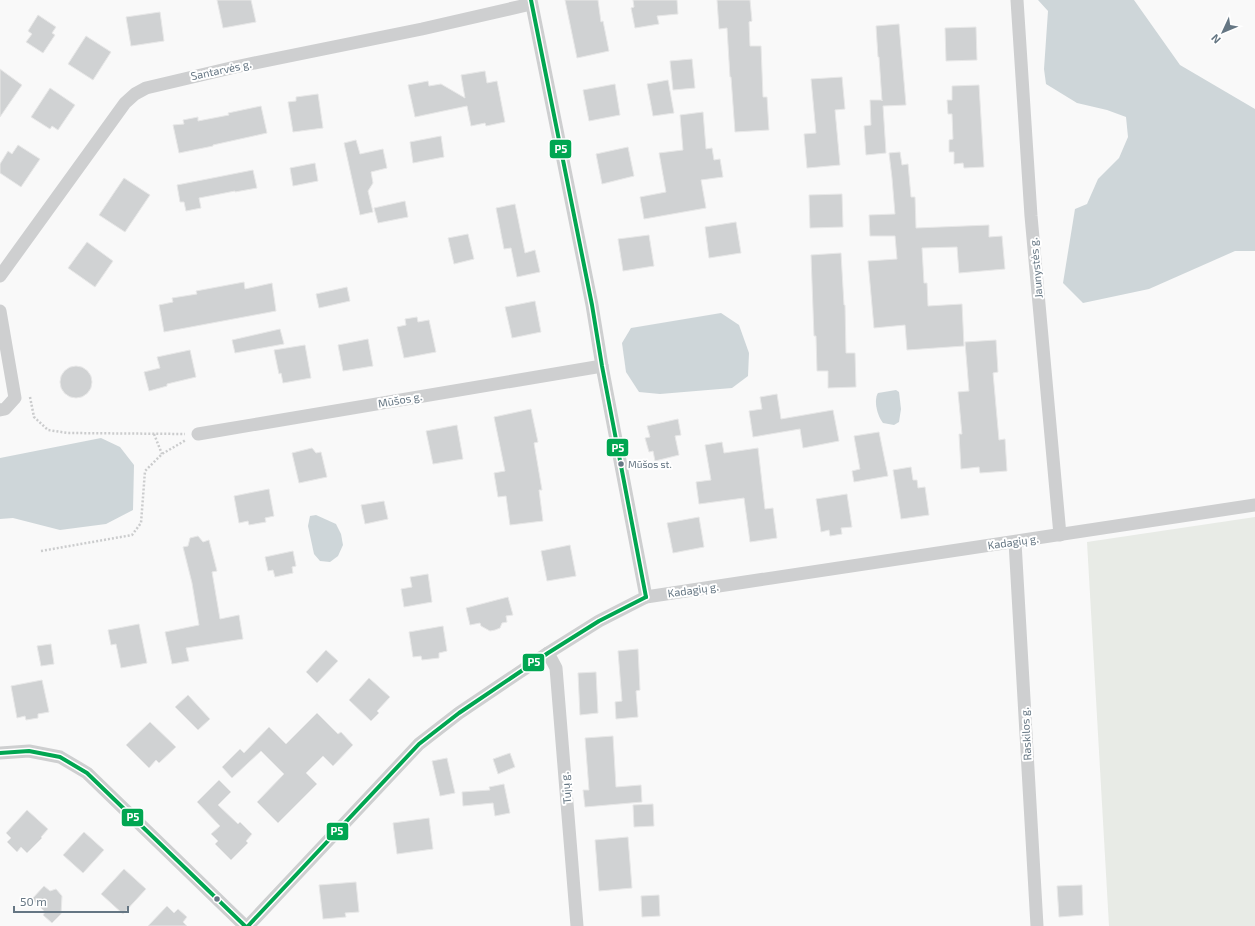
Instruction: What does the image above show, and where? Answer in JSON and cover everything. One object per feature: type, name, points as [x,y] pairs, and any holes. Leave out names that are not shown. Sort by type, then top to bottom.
[{"type":"street","name":"Jaunystės g.","points":[[1017,0],[1031,216],[1060,535]]},
{"type":"street","name":"Santarvės g.","points":[[0,276],[125,103],[135,94],[146,88],[235,67],[422,29],[531,2]]},
{"type":"street","points":[[531,2],[592,305],[602,366],[646,596]]},
{"type":"street","points":[[0,311],[15,398],[5,409],[0,410]]},
{"type":"street","name":"Mūšos g.","points":[[198,434],[602,366]]},
{"type":"street","name":"Kadagių g.","points":[[248,926],[419,744],[459,713],[548,653],[599,621],[646,596],[1255,505]]},
{"type":"street","name":"Raskilos g.","points":[[1015,542],[1037,926]]},
{"type":"street","name":"Tujų g.","points":[[548,653],[556,668],[577,926]]},
{"type":"street","points":[[0,753],[29,751],[60,757],[86,773],[245,926]]},
{"type":"path","points":[[29,394],[34,417],[48,430],[68,433],[198,434]]},
{"type":"path","points":[[154,433],[162,454]]},
{"type":"path","points":[[41,551],[132,535],[141,523],[145,471],[162,454],[198,434]]},
{"type":"shaded area","points":[[1038,0],[1134,0],[1180,65],[1255,109],[1255,251],[1235,251],[1149,289],[1083,303],[1063,283],[1075,209],[1087,204],[1098,179],[1119,158],[1128,137],[1126,117],[1107,110],[1077,103],[1046,84],[1044,69],[1048,11]]},
{"type":"shaded area","points":[[721,313],[739,325],[749,353],[748,376],[732,388],[660,394],[639,392],[626,372],[622,343],[631,328]]},
{"type":"shaded area","points":[[896,390],[899,392],[901,409],[899,422],[894,425],[883,423],[879,417],[877,409],[876,400],[878,393]]},
{"type":"shaded area","points":[[101,438],[120,447],[134,465],[133,510],[106,524],[60,530],[13,518],[0,519],[0,458]]},
{"type":"shaded area","points":[[316,515],[336,524],[341,534],[343,545],[338,556],[330,562],[320,561],[314,554],[308,526],[310,516]]},
{"type":"shaded area","points":[[1255,517],[1255,926],[1109,926],[1087,542]]},
{"type":"building","points":[[217,0],[251,0],[256,22],[223,28]]},
{"type":"building","points":[[565,0],[598,0],[601,22],[603,21],[609,51],[577,58]]},
{"type":"building","points":[[633,0],[677,0],[678,14],[657,16],[659,24],[635,28],[631,8],[634,7]]},
{"type":"building","points":[[717,0],[750,0],[752,21],[749,22],[750,46],[761,46],[763,97],[767,97],[769,130],[735,132],[727,28],[719,29]]},
{"type":"building","points":[[160,12],[164,41],[131,46],[126,17]]},
{"type":"building","points":[[38,15],[56,27],[52,33],[55,35],[43,53],[26,42],[32,34],[28,31]]},
{"type":"building","points":[[899,24],[906,105],[883,106],[886,153],[866,155],[864,126],[871,125],[870,100],[882,100],[876,26]]},
{"type":"building","points":[[976,27],[977,60],[946,61],[945,28]]},
{"type":"building","points":[[86,36],[111,52],[93,80],[68,64]]},
{"type":"building","points":[[692,59],[695,88],[673,90],[670,61]]},
{"type":"building","points":[[0,69],[22,85],[0,117]]},
{"type":"building","points":[[485,71],[487,83],[497,81],[505,122],[486,126],[485,123],[471,126],[467,106],[415,117],[408,85],[428,81],[429,86],[441,84],[465,98],[461,75]]},
{"type":"building","points":[[842,77],[845,109],[835,110],[840,165],[807,168],[804,134],[816,133],[811,79]]},
{"type":"building","points":[[668,80],[674,113],[653,116],[647,84]]},
{"type":"building","points":[[615,84],[620,115],[589,121],[583,90]]},
{"type":"building","points":[[979,85],[984,167],[964,168],[963,163],[954,164],[954,152],[949,152],[949,140],[953,139],[952,114],[948,114],[947,100],[952,100],[952,86]]},
{"type":"building","points":[[50,88],[75,105],[58,130],[52,126],[50,129],[31,117]]},
{"type":"building","points":[[318,94],[323,128],[293,132],[288,102],[296,101],[296,97]]},
{"type":"building","points":[[261,106],[267,133],[179,153],[173,125],[184,124],[183,120],[198,117],[198,121],[229,115],[228,113]]},
{"type":"building","points":[[703,112],[706,149],[712,148],[714,160],[720,159],[723,177],[701,180],[706,208],[644,219],[640,197],[666,192],[659,153],[683,150],[680,115]]},
{"type":"building","points":[[441,136],[444,157],[413,163],[410,142]]},
{"type":"building","points":[[356,140],[360,154],[383,149],[387,168],[371,172],[373,183],[368,191],[373,212],[360,215],[344,143]]},
{"type":"building","points":[[18,145],[40,159],[21,187],[0,173],[0,164],[8,151],[12,154]]},
{"type":"building","points":[[628,147],[634,176],[602,184],[596,154]]},
{"type":"building","points":[[900,152],[902,165],[908,164],[911,197],[915,197],[916,228],[989,225],[989,237],[1002,236],[1005,269],[959,273],[957,247],[922,248],[924,283],[927,283],[928,306],[962,304],[964,346],[907,350],[905,325],[874,328],[868,261],[897,259],[895,236],[870,236],[869,215],[895,214],[889,153]]},
{"type":"building","points":[[315,163],[318,181],[293,186],[290,168]]},
{"type":"building","points":[[253,170],[257,188],[199,198],[201,208],[186,211],[184,202],[180,202],[177,185]]},
{"type":"building","points":[[124,178],[150,195],[125,232],[99,215]]},
{"type":"building","points":[[842,194],[843,227],[810,228],[809,195]]},
{"type":"building","points":[[405,201],[408,217],[378,223],[374,208]]},
{"type":"building","points":[[515,204],[525,253],[535,250],[540,272],[517,277],[511,248],[504,249],[496,208]]},
{"type":"building","points":[[736,222],[741,253],[709,258],[705,227]]},
{"type":"building","points":[[468,234],[474,259],[454,264],[448,238]]},
{"type":"building","points":[[649,235],[654,266],[623,271],[618,239]]},
{"type":"building","points":[[87,242],[113,261],[95,287],[68,268]]},
{"type":"building","points":[[841,253],[845,305],[846,353],[855,353],[856,387],[828,388],[828,371],[817,371],[811,255]]},
{"type":"building","points":[[244,282],[245,289],[272,283],[276,311],[164,332],[159,305],[173,302],[172,298],[197,294],[196,291]]},
{"type":"building","points":[[347,287],[350,301],[319,308],[316,294]]},
{"type":"building","points":[[535,301],[541,332],[512,338],[505,307]]},
{"type":"building","points":[[417,317],[418,322],[429,320],[436,352],[404,358],[397,327],[406,325],[405,319]]},
{"type":"building","points":[[280,329],[284,344],[235,353],[232,340]]},
{"type":"building","points":[[368,339],[373,366],[343,371],[338,345]]},
{"type":"building","points":[[996,340],[998,372],[993,373],[999,440],[1005,439],[1007,471],[980,473],[979,467],[961,469],[959,434],[962,434],[958,392],[969,391],[965,342]]},
{"type":"building","points":[[305,345],[311,378],[283,383],[281,373],[279,374],[274,350]]},
{"type":"building","points":[[190,350],[196,377],[167,384],[167,386],[149,391],[144,372],[160,368],[157,357]]},
{"type":"building","points":[[76,366],[85,369],[89,373],[92,382],[89,391],[85,395],[76,398],[67,395],[63,391],[60,382],[63,373],[67,369]]},
{"type":"building","points":[[777,394],[781,419],[833,410],[839,441],[803,448],[800,429],[753,437],[749,411],[762,409],[760,397]]},
{"type":"building","points":[[531,409],[538,442],[534,443],[542,490],[539,490],[543,521],[510,525],[506,496],[498,497],[494,473],[505,471],[494,417]]},
{"type":"building","points":[[678,419],[681,435],[675,436],[679,455],[655,461],[653,451],[649,452],[645,438],[650,437],[647,426]]},
{"type":"building","points":[[457,425],[463,459],[433,464],[426,431]]},
{"type":"building","points":[[879,432],[888,476],[854,482],[852,471],[860,469],[854,436]]},
{"type":"building","points":[[722,442],[724,453],[758,448],[765,509],[773,508],[777,538],[750,542],[744,498],[699,504],[696,482],[711,480],[705,445]]},
{"type":"building","points":[[312,448],[316,453],[321,452],[327,477],[299,483],[292,453]]},
{"type":"building","points":[[911,467],[913,480],[917,480],[918,488],[925,487],[929,515],[901,519],[893,470]]},
{"type":"building","points":[[269,489],[274,516],[265,518],[266,522],[249,525],[248,521],[239,523],[234,496]]},
{"type":"building","points":[[847,494],[852,527],[841,528],[842,534],[830,536],[829,530],[821,532],[816,499]]},
{"type":"building","points":[[384,501],[388,519],[365,524],[361,505]]},
{"type":"building","points":[[699,517],[704,547],[673,553],[667,523]]},
{"type":"building","points":[[198,536],[203,542],[209,540],[217,571],[212,572],[220,619],[239,615],[243,639],[186,648],[189,661],[172,664],[165,632],[199,625],[192,583],[183,547],[188,546],[190,538]]},
{"type":"building","points":[[570,545],[576,576],[547,581],[541,551]]},
{"type":"building","points":[[293,551],[296,566],[292,567],[293,573],[275,577],[273,570],[268,571],[265,557]]},
{"type":"building","points":[[428,574],[432,602],[404,607],[401,589],[412,587],[410,577]]},
{"type":"building","points":[[508,597],[513,615],[506,616],[507,622],[502,623],[500,628],[490,631],[481,626],[480,623],[470,625],[466,608]]},
{"type":"building","points":[[139,624],[147,663],[121,668],[116,644],[111,645],[108,630]]},
{"type":"building","points":[[443,626],[447,651],[439,653],[439,658],[422,660],[421,656],[413,657],[409,632]]},
{"type":"building","points":[[51,644],[54,664],[41,666],[37,646]]},
{"type":"building","points":[[638,649],[640,690],[636,691],[638,717],[616,719],[615,702],[622,701],[618,651]]},
{"type":"building","points":[[326,650],[338,661],[317,683],[306,672]]},
{"type":"building","points":[[596,672],[598,713],[580,715],[578,673]]},
{"type":"building","points":[[369,678],[390,697],[377,711],[379,713],[371,721],[349,700]]},
{"type":"building","points":[[42,680],[49,712],[38,714],[38,718],[26,720],[25,716],[17,718],[11,686]]},
{"type":"building","points":[[188,695],[210,719],[198,730],[175,707]]},
{"type":"building","points":[[317,713],[338,734],[341,732],[353,745],[333,766],[323,756],[306,773],[317,784],[278,823],[257,802],[284,774],[261,751],[232,778],[222,767],[240,749],[244,753],[269,727],[286,744]]},
{"type":"building","points":[[150,722],[176,747],[159,763],[156,760],[149,768],[126,745]]},
{"type":"building","points":[[613,736],[616,787],[641,785],[642,802],[585,807],[583,790],[589,790],[585,738]]},
{"type":"building","points":[[510,753],[515,767],[498,774],[493,759]]},
{"type":"building","points":[[447,758],[455,793],[440,796],[432,761]]},
{"type":"building","points":[[219,780],[231,792],[218,805],[238,824],[240,822],[252,834],[246,841],[248,843],[231,860],[215,844],[218,841],[211,834],[220,826],[197,802]]},
{"type":"building","points":[[504,784],[510,813],[495,816],[493,803],[463,806],[462,792],[490,790],[489,787]]},
{"type":"building","points":[[653,804],[654,826],[634,827],[633,805]]},
{"type":"building","points":[[27,810],[48,829],[41,837],[42,838],[27,853],[21,847],[17,852],[7,842],[11,838],[6,833]]},
{"type":"building","points":[[429,818],[433,849],[397,854],[393,823]]},
{"type":"building","points":[[84,832],[104,850],[83,873],[63,855]]},
{"type":"building","points":[[628,837],[632,888],[599,891],[595,840]]},
{"type":"building","points":[[124,869],[146,889],[123,914],[101,894]]},
{"type":"building","points":[[356,882],[359,912],[345,913],[346,917],[323,919],[319,885]]},
{"type":"building","points":[[1082,885],[1083,915],[1059,917],[1057,886]]},
{"type":"building","points":[[44,886],[50,891],[56,889],[62,896],[61,914],[52,923],[43,915],[45,912],[32,899]]},
{"type":"building","points":[[659,895],[660,916],[642,917],[641,896]]},
{"type":"building","points":[[167,906],[174,913],[178,909],[187,917],[183,922],[187,926],[148,926]]},
{"type":"transit line","name":"P5","points":[[531,0],[592,305],[602,366],[646,597]]},
{"type":"transit line","name":"P5","points":[[248,926],[419,744],[459,713],[548,653],[599,621],[646,597]]},
{"type":"transit line","name":"P5","points":[[0,753],[29,751],[60,757],[87,773],[245,926]]},
{"type":"place","name":"Mūšos st.","points":[[621,464]]}]
